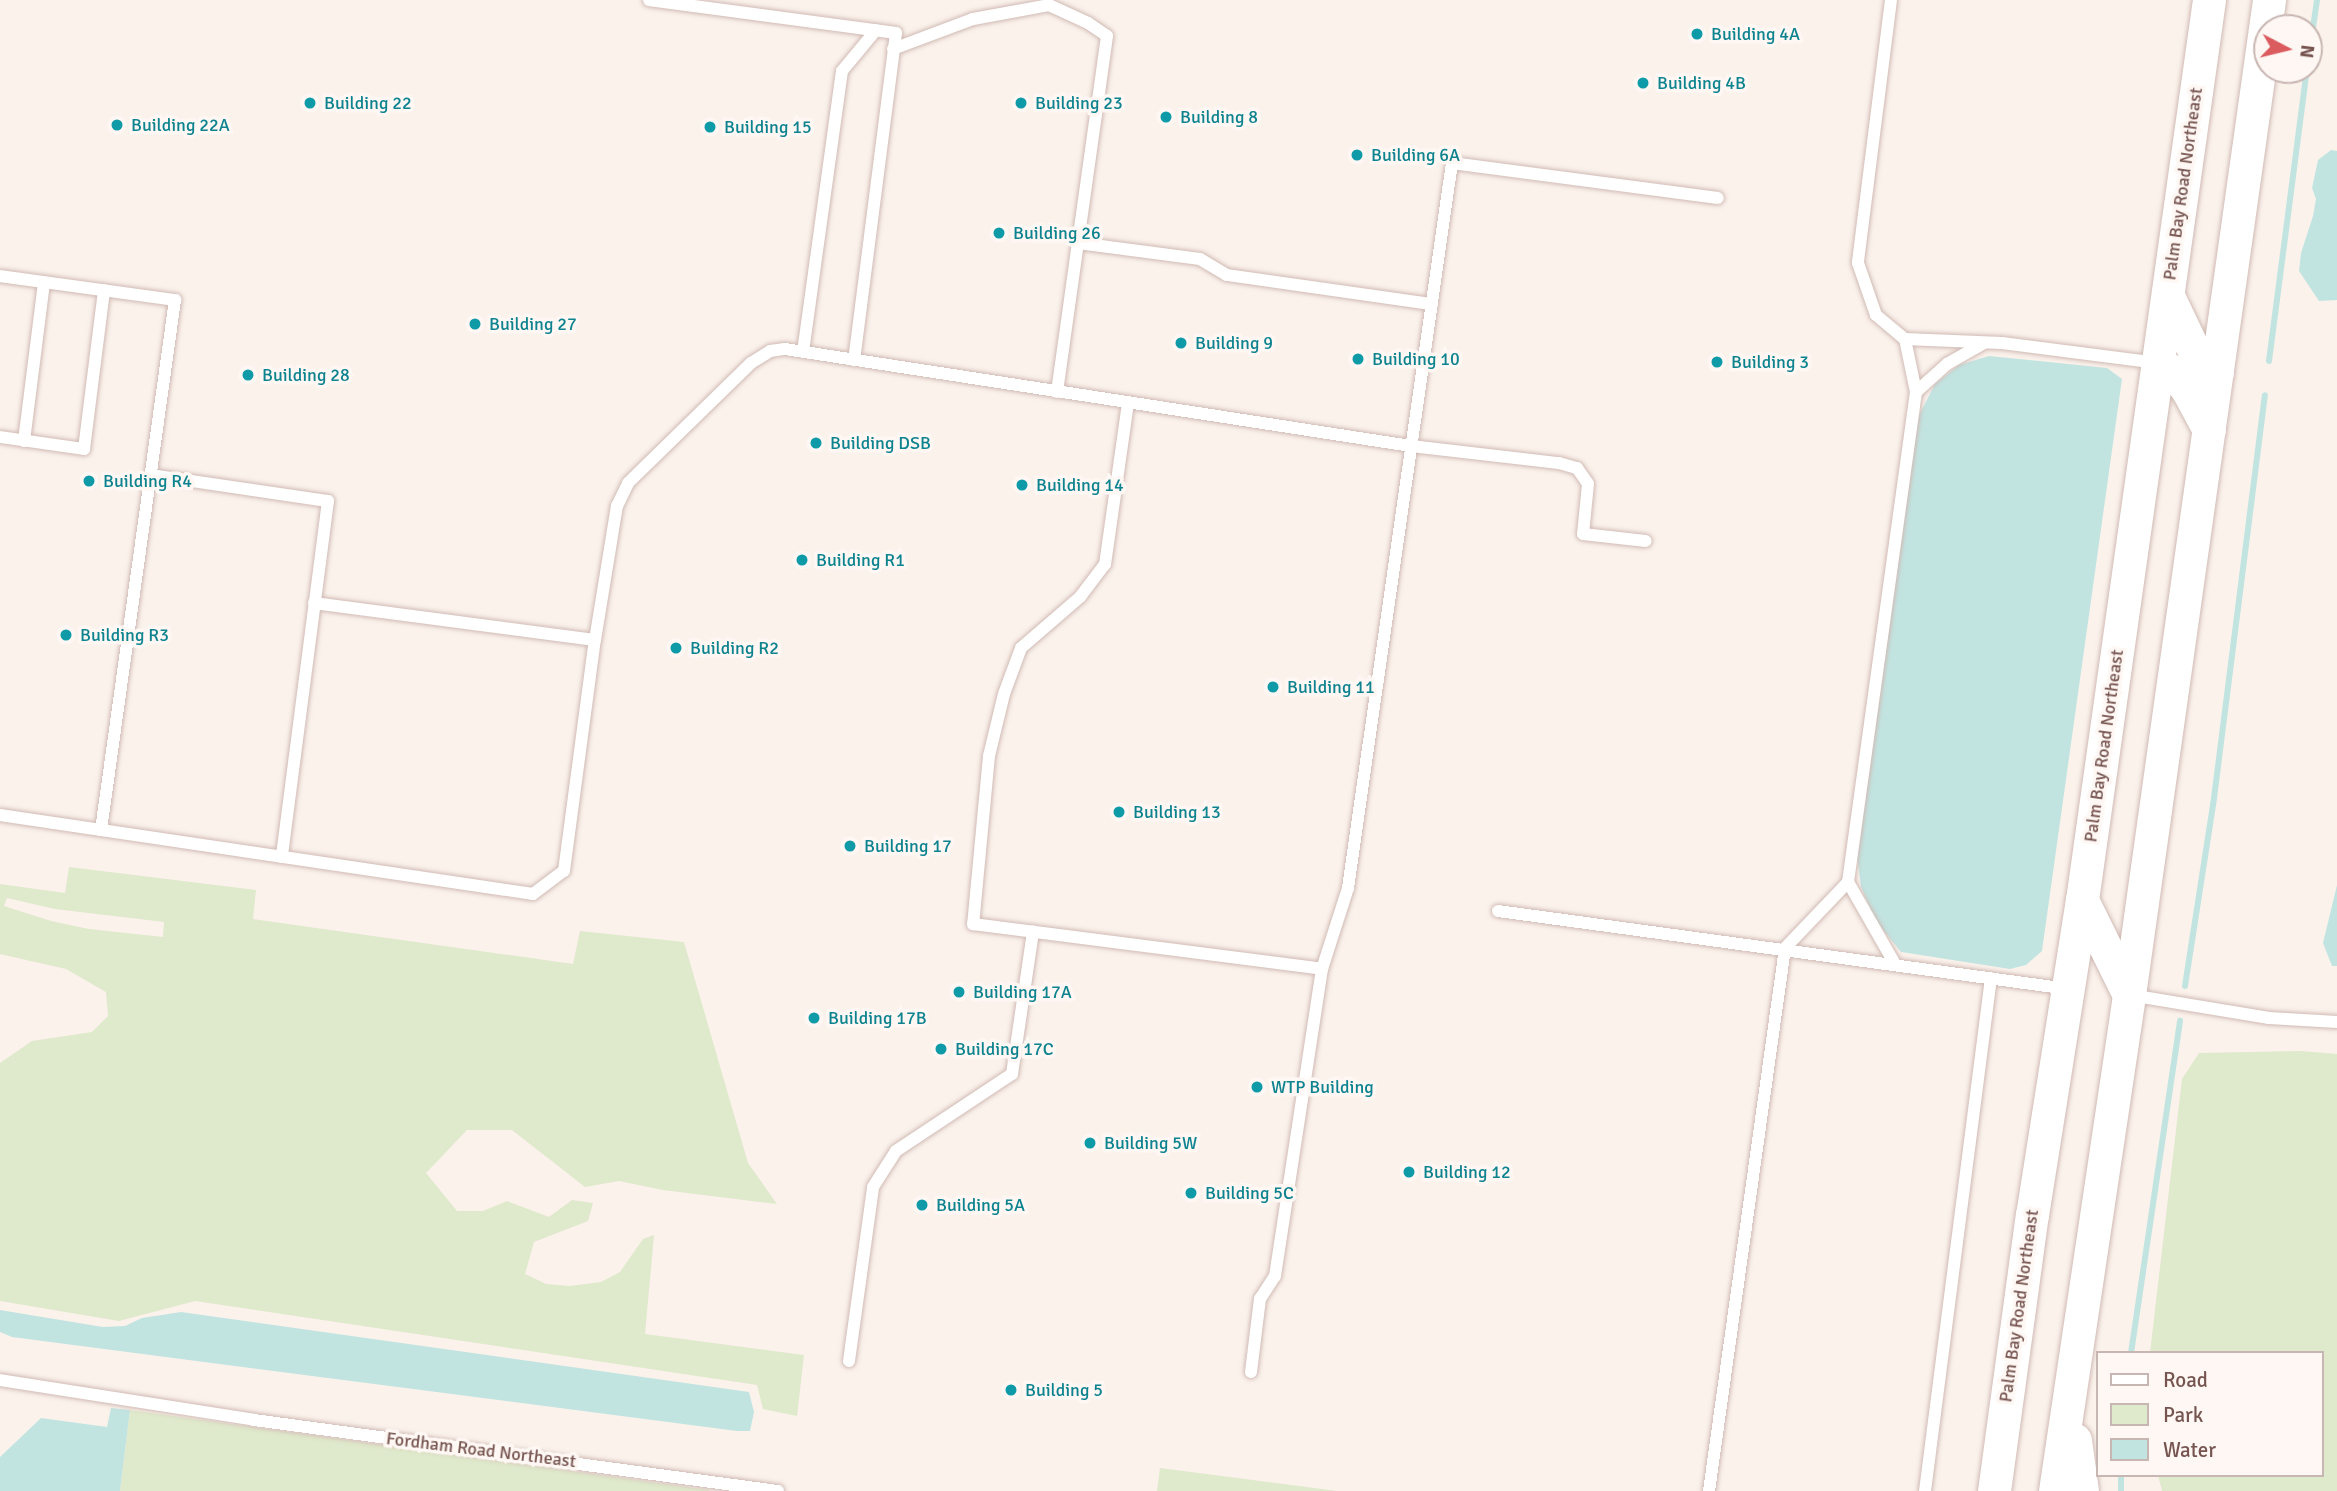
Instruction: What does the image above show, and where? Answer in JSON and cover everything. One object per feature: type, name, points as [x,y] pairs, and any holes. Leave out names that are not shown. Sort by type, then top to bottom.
[{"type":"main road","name":"Palm Bay Road Northeast","points":[[1994,1491],[2032,1216],[2082,900],[2209,0]]},
{"type":"main road","points":[[2055,1491],[2129,995],[2269,0]]},
{"type":"main road","points":[[2168,296],[2197,357],[2217,372]]},
{"type":"main road","points":[[2158,363],[2175,373],[2188,390],[2209,430]]},
{"type":"main road","points":[[2082,900],[2129,995]]},
{"type":"main road","points":[[2070,1379],[2078,1477],[2082,1491]]},
{"type":"lane","points":[[649,0],[895,33],[854,360]]},
{"type":"lane","points":[[1891,0],[1858,263],[1876,315],[1905,339],[1986,342],[2158,363]]},
{"type":"lane","points":[[893,49],[973,19],[1049,5],[1107,36],[1057,392]]},
{"type":"lane","points":[[803,352],[842,71],[876,30]]},
{"type":"lane","points":[[1251,1372],[1259,1299],[1275,1276],[1322,969],[1348,888],[1452,163],[1718,198]]},
{"type":"lane","points":[[1078,243],[1200,259],[1227,275],[1432,304]]},
{"type":"lane","points":[[0,276],[175,300],[102,830]]},
{"type":"lane","points":[[24,441],[44,282]]},
{"type":"lane","points":[[0,437],[84,449],[104,290]]},
{"type":"lane","points":[[1709,1491],[1785,948],[1848,882],[1916,392],[1905,339]]},
{"type":"lane","points":[[1916,392],[1947,364],[1986,342]]},
{"type":"lane","points":[[0,815],[533,894],[564,871],[595,640],[617,506],[628,483],[751,363],[770,351],[803,352],[1411,446],[1559,463],[1577,468],[1588,484],[1583,534],[1646,541]]},
{"type":"lane","points":[[1128,402],[1105,564],[1080,597],[1021,648],[1004,694],[989,756],[973,925],[1322,969]]},
{"type":"lane","points":[[151,475],[328,501],[282,857]]},
{"type":"lane","points":[[314,603],[595,640]]},
{"type":"lane","points":[[1848,882],[1895,964]]},
{"type":"lane","points":[[1497,911],[1785,948],[2068,989]]},
{"type":"lane","points":[[849,1361],[873,1187],[896,1151],[1012,1074],[1033,932]]},
{"type":"lane","points":[[1925,1491],[1991,978]]},
{"type":"lane","points":[[2129,995],[2269,1018],[2337,1022]]},
{"type":"lane","name":"Fordham Road Northeast","points":[[0,1380],[183,1409],[778,1491]]},
{"type":"green space","points":[[69,867],[256,890],[253,919],[573,964],[580,931],[684,942],[748,1163],[777,1204],[663,1190],[619,1181],[585,1187],[512,1130],[467,1130],[426,1173],[457,1211],[483,1211],[507,1201],[549,1217],[572,1200],[593,1203],[588,1221],[534,1242],[525,1274],[546,1284],[570,1286],[601,1282],[620,1272],[643,1239],[654,1235],[645,1334],[804,1355],[797,1416],[763,1409],[757,1385],[195,1301],[119,1321],[0,1301],[0,1063],[32,1041],[92,1032],[108,1016],[106,992],[66,969],[0,954],[0,884],[65,893]],"holes":[[[7,898],[55,909],[164,922],[163,937],[89,929],[51,921],[4,906]]]},
{"type":"green space","points":[[2301,1051],[2337,1054],[2337,1491],[2162,1491],[2158,1477],[2323,1477],[2323,1351],[2150,1351],[2182,1079],[2199,1053]]},
{"type":"green space","points":[[130,1410],[709,1490],[709,1491],[120,1491]]},
{"type":"green space","points":[[1160,1468],[1337,1491],[1157,1491]]},
{"type":"water","points":[[2331,150],[2337,151],[2337,300],[2319,301],[2299,271],[2301,253],[2316,199],[2312,188],[2318,160]]},
{"type":"water","points":[[1989,356],[2107,368],[2122,379],[2042,951],[2026,965],[2010,969],[1901,952],[1876,921],[1861,887],[1856,847],[1914,425],[1935,384],[1959,365]]},
{"type":"water","points":[[2337,885],[2337,966],[2332,966],[2323,943]]},
{"type":"water","points":[[0,1310],[103,1327],[125,1326],[142,1318],[181,1312],[749,1392],[754,1412],[750,1431],[737,1431],[12,1337],[0,1332]]},
{"type":"water","points":[[111,1408],[130,1410],[120,1491],[0,1491],[0,1457],[41,1418],[107,1427]]},
{"type":"waterway","points":[[2315,14],[2317,0]]},
{"type":"waterway","points":[[2269,361],[2305,84]]},
{"type":"waterway","points":[[2185,986],[2214,798],[2265,395]]},
{"type":"waterway","points":[[2131,1351],[2180,1021]]},
{"type":"waterway","points":[[2121,1477],[2121,1491]]},
{"type":"place","name":"Building 4A","points":[[1697,34]]},
{"type":"place","name":"Building 4B","points":[[1643,83]]},
{"type":"place","name":"Building 22","points":[[310,103]]},
{"type":"place","name":"Building 23","points":[[1021,103]]},
{"type":"place","name":"Building 8","points":[[1166,117]]},
{"type":"place","name":"Building 22A","points":[[117,125]]},
{"type":"place","name":"Building 15","points":[[710,127]]},
{"type":"place","name":"Building 6A","points":[[1357,155]]},
{"type":"place","name":"Building 26","points":[[999,233]]},
{"type":"place","name":"Building 27","points":[[475,324]]},
{"type":"place","name":"Building 9","points":[[1181,343]]},
{"type":"place","name":"Building 10","points":[[1358,359]]},
{"type":"place","name":"Building 3","points":[[1717,362]]},
{"type":"place","name":"Building 28","points":[[248,375]]},
{"type":"place","name":"Building DSB","points":[[816,443]]},
{"type":"place","name":"Building R4","points":[[89,481]]},
{"type":"place","name":"Building 14","points":[[1022,485]]},
{"type":"place","name":"Building R1","points":[[802,560]]},
{"type":"place","name":"Building R3","points":[[66,635]]},
{"type":"place","name":"Building R2","points":[[676,648]]},
{"type":"place","name":"Building 11","points":[[1273,687]]},
{"type":"place","name":"Building 13","points":[[1119,812]]},
{"type":"place","name":"Building 17","points":[[850,846]]},
{"type":"place","name":"Building 17A","points":[[959,992]]},
{"type":"place","name":"Building 17B","points":[[814,1018]]},
{"type":"place","name":"Building 17C","points":[[941,1049]]},
{"type":"place","name":"WTP Building","points":[[1257,1087]]},
{"type":"place","name":"Building 5W","points":[[1090,1143]]},
{"type":"place","name":"Building 12","points":[[1409,1172]]},
{"type":"place","name":"Building 5C","points":[[1191,1193]]},
{"type":"place","name":"Building 5A","points":[[922,1205]]},
{"type":"place","name":"Building 5","points":[[1011,1390]]}]
